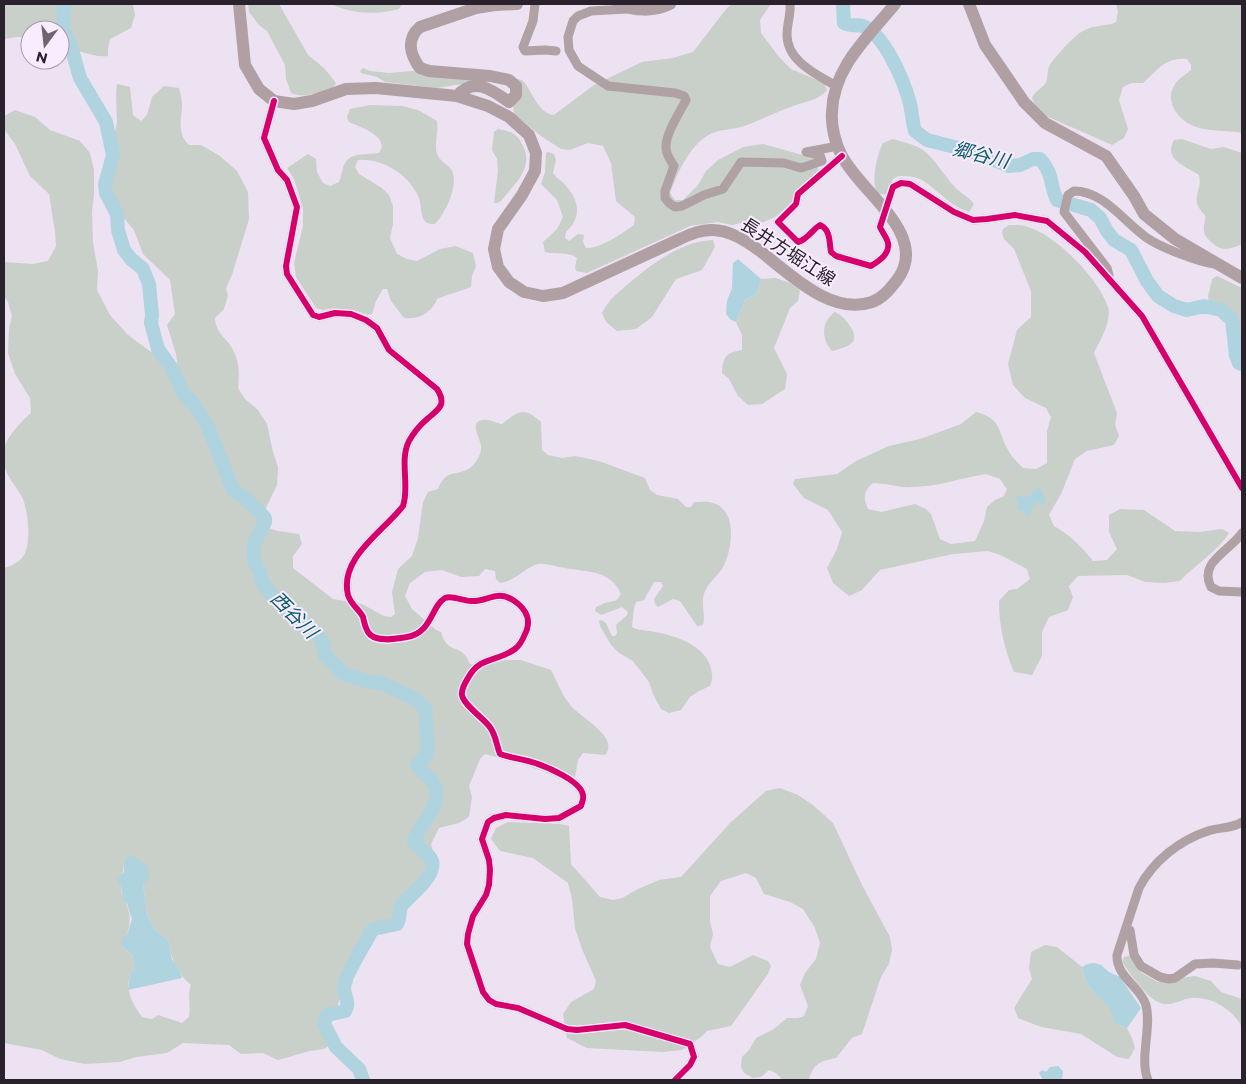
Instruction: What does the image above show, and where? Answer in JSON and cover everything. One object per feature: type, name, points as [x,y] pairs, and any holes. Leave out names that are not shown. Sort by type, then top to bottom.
[{"type":"main road","points":[[239,4],[245,65],[259,89],[274,101]]},
{"type":"main road","points":[[509,117],[510,102],[516,95],[516,86],[509,80],[490,76],[429,72],[420,68],[411,54],[411,39],[414,32],[420,27],[476,8],[517,4]]},
{"type":"main road","points":[[624,6],[657,9],[670,4]]},
{"type":"main road","name":"長井方堀江線","points":[[274,101],[294,104],[312,101],[346,89],[376,88],[457,96],[481,104],[509,117],[528,135],[536,153],[535,171],[522,195],[498,229],[494,249],[498,267],[509,282],[524,292],[543,296],[563,293],[680,239],[697,232],[713,230],[730,233],[746,242],[826,299],[842,304],[858,305],[873,301],[888,292],[900,275],[905,259],[906,245],[900,229],[852,171],[840,151],[832,118],[833,97],[848,61],[895,4]]},
{"type":"main road","points":[[969,4],[985,45],[1024,102],[1044,123],[1106,156],[1144,214],[1175,239],[1242,278]]},
{"type":"main road","name":"長井方堀江線","points":[[457,96],[464,88],[471,86],[483,87],[510,102]]},
{"type":"street","points":[[535,4],[533,21],[523,46],[524,51],[556,51]]},
{"type":"street","points":[[790,4],[786,35],[788,45],[794,56],[802,64],[836,86]]},
{"type":"street","points":[[624,6],[591,11],[578,16],[573,20],[568,37],[569,50],[578,66],[608,86],[675,93],[684,96],[686,100],[674,122],[666,148],[674,166],[665,190],[665,198],[669,203],[675,206],[682,206],[704,195],[723,189],[742,162],[784,163],[801,168],[822,161],[820,155],[806,152],[840,151]]},
{"type":"street","points":[[274,101],[264,138],[278,170],[287,180],[297,207],[286,266],[288,274],[313,315],[319,317],[335,313],[351,314],[366,320],[377,328],[389,350],[438,389],[441,396],[441,405],[408,443],[405,456],[406,498],[403,506],[360,553],[351,566],[347,580],[348,595],[352,604],[361,613],[368,633],[374,638],[384,639],[410,637],[420,631],[430,622],[443,600],[449,597],[473,602],[499,595],[511,599],[520,606],[527,616],[528,629],[522,640],[516,649],[475,667],[464,683],[462,694],[464,702],[483,718],[491,728],[500,754],[535,763],[559,773],[576,784],[582,790],[584,797],[581,806],[559,818],[546,819],[506,815],[494,818],[488,822],[482,840],[489,860],[489,885],[486,895],[473,916],[467,939],[483,992],[496,1004],[518,1008],[567,1029],[577,1030],[625,1026],[690,1044],[694,1057],[690,1065],[675,1080]]},
{"type":"street","points":[[840,151],[798,194],[796,204],[778,222],[798,242],[803,241],[814,228],[820,225],[825,227],[829,234],[831,252],[836,256],[871,266],[880,261],[886,253],[888,243],[880,227],[893,186],[900,183],[910,184],[954,212],[973,220],[987,220],[1015,215],[1046,221],[1084,252],[1142,316],[1242,488]]},
{"type":"street","points":[[1110,280],[1107,268],[1064,212],[1068,195],[1074,191],[1092,194],[1102,200],[1148,239],[1201,263],[1219,265]]},
{"type":"street","points":[[1242,534],[1210,566],[1207,573],[1207,581],[1211,588],[1219,591],[1242,592]]},
{"type":"street","points":[[1148,1080],[1145,1065],[1146,1005],[1117,964],[1126,927],[1139,888],[1143,879],[1181,842],[1209,830],[1228,828],[1242,822]]},
{"type":"street","points":[[1126,927],[1130,930],[1134,955],[1141,966],[1160,977],[1175,978],[1195,964],[1238,965]]},
{"type":"shaded area","points":[[4,4],[133,4],[135,15],[131,28],[110,39],[108,56],[96,56],[70,48],[70,20],[20,20],[20,37],[4,39]]},
{"type":"shaded area","points":[[248,4],[279,4],[308,55],[324,68],[336,83],[333,88],[307,95],[291,93],[286,79],[285,65],[267,31],[259,25],[249,12]]},
{"type":"shaded area","points":[[331,4],[402,4],[399,9],[373,13],[356,12]]},
{"type":"shaded area","points":[[732,4],[771,4],[760,20],[761,33],[779,57],[791,69],[824,83],[827,90],[816,98],[750,124],[710,134],[690,152],[670,193],[675,200],[683,200],[698,185],[706,171],[718,160],[743,147],[763,144],[817,159],[818,171],[797,190],[793,202],[775,217],[759,224],[744,222],[732,225],[718,222],[690,226],[587,273],[576,271],[577,258],[573,256],[545,252],[543,242],[557,229],[563,217],[557,200],[541,184],[545,172],[546,153],[548,152],[554,154],[556,160],[553,173],[571,193],[576,204],[576,216],[571,227],[566,232],[565,238],[569,241],[578,234],[584,235],[583,242],[586,248],[598,246],[634,225],[635,217],[616,201],[611,163],[603,146],[588,143],[570,150],[561,149],[541,136],[514,114],[513,104],[517,79],[522,80],[526,84],[544,111],[554,115],[594,85],[642,62],[673,58],[693,52]]},
{"type":"shaded area","points":[[1116,4],[1242,4],[1242,133],[1207,130],[1196,127],[1184,121],[1175,111],[1172,105],[1171,92],[1177,81],[1191,70],[1191,65],[1187,59],[1167,62],[1143,83],[1132,83],[1123,87],[1119,100],[1128,129],[1124,138],[1112,145],[1044,115],[1035,106],[1032,98],[1045,84],[1049,67],[1054,59],[1074,38],[1089,28],[1116,22],[1118,12]]},
{"type":"shaded area","points":[[363,68],[370,71],[389,73],[413,71],[483,80],[483,84],[462,84],[437,88],[385,82],[377,77],[361,73],[360,71]]},
{"type":"shaded area","points":[[117,84],[130,87],[133,115],[141,121],[147,115],[152,97],[164,86],[179,88],[182,102],[181,131],[185,140],[189,145],[201,145],[220,156],[237,171],[248,192],[249,219],[232,275],[226,288],[228,296],[224,309],[215,318],[216,324],[236,356],[239,370],[238,388],[245,399],[258,410],[267,424],[278,467],[277,485],[262,516],[265,527],[299,534],[302,544],[293,556],[293,568],[333,599],[362,604],[384,616],[391,617],[395,614],[392,592],[398,569],[412,556],[418,538],[423,502],[428,492],[438,489],[450,474],[465,471],[475,462],[481,448],[476,431],[476,424],[479,421],[487,420],[502,424],[521,412],[530,414],[541,422],[542,450],[548,455],[562,458],[575,456],[599,461],[645,478],[650,490],[657,495],[678,499],[686,507],[691,507],[694,502],[713,503],[721,507],[727,514],[730,523],[730,543],[726,562],[705,591],[703,625],[697,626],[680,601],[673,599],[658,607],[655,604],[654,599],[663,586],[661,582],[654,582],[644,600],[636,602],[634,608],[632,627],[673,636],[691,644],[706,657],[710,665],[712,678],[710,686],[690,697],[681,710],[669,713],[661,709],[649,682],[633,661],[619,653],[611,645],[600,626],[599,621],[601,620],[606,623],[612,636],[615,636],[617,633],[616,625],[628,612],[622,607],[601,615],[595,611],[596,607],[617,600],[621,594],[617,586],[605,576],[538,564],[506,582],[500,583],[496,579],[495,571],[485,569],[479,576],[461,577],[442,570],[425,572],[410,583],[405,596],[412,609],[436,630],[441,632],[447,644],[463,653],[470,664],[482,666],[505,660],[521,660],[551,670],[568,702],[596,727],[607,741],[608,748],[605,755],[583,753],[578,760],[575,777],[569,781],[523,764],[485,754],[480,759],[469,786],[472,797],[469,817],[459,823],[439,828],[431,844],[435,861],[428,884],[396,921],[376,936],[364,941],[352,963],[353,982],[350,990],[340,997],[336,1012],[325,1025],[332,1043],[324,1049],[278,1060],[263,1053],[241,1054],[229,1045],[183,1043],[167,1053],[136,1057],[120,1062],[85,1064],[60,1059],[42,1050],[4,1043],[4,568],[16,563],[24,556],[28,534],[23,499],[6,471],[4,450],[7,440],[31,413],[30,398],[15,374],[8,353],[9,328],[12,316],[4,296],[4,264],[5,262],[32,264],[48,261],[56,246],[49,194],[30,176],[15,144],[4,129],[4,116],[15,110],[35,117],[50,130],[80,141],[90,153],[94,170],[92,212],[93,242],[98,271],[97,290],[110,315],[128,335],[162,360],[178,369],[176,354],[167,325],[175,314],[170,280],[143,254],[134,230],[122,216],[114,199],[110,176],[112,147],[117,122]],"holes":[[[124,861],[148,878],[143,885],[148,917],[155,930],[168,940],[175,965],[191,985],[189,1017],[182,1023],[158,1015],[152,1019],[142,1017],[132,1000],[128,988],[131,975],[135,969],[132,955],[122,947],[130,921],[129,911],[121,891]]]},
{"type":"shaded area","points":[[370,105],[402,106],[418,110],[437,121],[437,152],[439,158],[451,169],[454,177],[454,184],[447,207],[435,224],[430,224],[424,220],[416,192],[403,177],[395,170],[377,162],[358,160],[355,167],[359,174],[382,188],[389,195],[393,206],[393,224],[390,238],[397,254],[417,261],[440,249],[456,246],[473,253],[476,266],[472,276],[471,287],[437,299],[428,312],[419,317],[404,318],[391,301],[387,289],[383,289],[376,301],[372,314],[368,315],[354,310],[333,308],[323,310],[316,308],[296,277],[294,263],[303,226],[303,208],[294,179],[287,168],[308,154],[316,159],[317,172],[323,183],[330,186],[339,182],[344,165],[348,159],[360,155],[379,153],[382,147],[378,137],[349,122],[347,117],[350,109]]},
{"type":"shaded area","points":[[498,129],[517,136],[525,151],[526,159],[525,167],[518,181],[501,201],[494,203],[498,171],[497,159],[492,150],[494,132]]},
{"type":"shaded area","points":[[893,139],[923,150],[954,186],[974,204],[969,212],[950,202],[922,180],[913,177],[898,176],[893,179],[886,194],[880,194],[876,189],[875,182],[878,155],[883,143]]},
{"type":"shaded area","points":[[1182,139],[1211,149],[1224,147],[1242,153],[1242,244],[1225,249],[1214,245],[1205,235],[1205,215],[1197,204],[1199,175],[1177,162],[1171,153],[1174,140]]},
{"type":"shaded area","points":[[1009,225],[1024,226],[1051,239],[1086,271],[1096,284],[1108,307],[1107,325],[1094,353],[1117,413],[1115,425],[1119,436],[1114,445],[1087,451],[1075,459],[1061,494],[1049,515],[1054,526],[1075,541],[1093,561],[1107,560],[1117,549],[1109,532],[1109,515],[1120,509],[1144,510],[1175,531],[1199,532],[1222,529],[1229,533],[1219,546],[1180,581],[1164,583],[1145,582],[1127,575],[1078,576],[1069,586],[1073,597],[1068,610],[1049,617],[1042,632],[1042,656],[1032,675],[1014,672],[1007,654],[999,610],[999,601],[1009,590],[1017,589],[1030,579],[1027,569],[988,551],[953,554],[880,570],[862,590],[849,596],[833,583],[827,568],[837,549],[842,532],[828,510],[804,498],[793,484],[795,479],[837,474],[856,461],[889,446],[920,439],[961,424],[976,412],[995,422],[1009,452],[1023,468],[1036,469],[1047,463],[1047,431],[1051,417],[1046,408],[1025,398],[1013,385],[1008,364],[1017,330],[1031,317],[1031,291],[1014,249],[1004,239],[1003,229]],"holes":[[[986,474],[1000,479],[1007,489],[1004,496],[995,500],[987,507],[984,521],[975,541],[951,544],[940,539],[931,514],[926,509],[915,504],[881,512],[868,509],[865,502],[867,489],[873,483],[902,487],[921,487]]]},
{"type":"shaded area","points":[[713,240],[715,247],[702,270],[676,279],[652,317],[636,329],[617,331],[606,322],[602,313],[607,304],[647,269],[678,249],[701,241]]},
{"type":"shaded area","points":[[1217,276],[1242,288],[1242,362],[1240,362],[1237,355],[1233,320],[1222,308],[1209,302],[1208,297],[1212,279]]},
{"type":"shaded area","points":[[776,278],[790,283],[800,290],[798,301],[790,308],[774,348],[787,374],[785,389],[762,404],[748,405],[738,396],[729,379],[722,373],[723,363],[728,354],[742,350],[742,335],[736,322],[745,300],[757,294],[761,279]]},
{"type":"shaded area","points":[[835,312],[847,321],[853,332],[854,340],[843,348],[832,351],[824,336],[824,331],[827,321]]},
{"type":"shaded area","points":[[780,788],[798,795],[813,805],[833,823],[862,885],[890,937],[892,950],[889,964],[881,977],[862,1034],[852,1038],[836,1058],[818,1064],[809,1080],[783,1080],[776,1073],[769,1070],[761,1077],[753,1078],[744,1073],[741,1067],[742,1057],[756,1038],[774,1029],[787,1018],[804,1016],[808,1006],[800,985],[805,973],[816,959],[820,943],[815,928],[803,909],[790,902],[764,894],[756,878],[746,873],[721,881],[710,896],[710,921],[713,934],[710,947],[718,964],[730,967],[753,955],[768,961],[771,966],[768,974],[731,1026],[707,1031],[682,1050],[663,1052],[587,1048],[567,1038],[563,1014],[571,1002],[594,989],[596,981],[575,928],[568,883],[533,858],[500,851],[491,839],[496,828],[508,822],[569,826],[571,864],[600,897],[613,900],[622,898],[659,880],[681,877],[730,823],[766,791]]},
{"type":"shaded area","points":[[1045,945],[1057,947],[1082,967],[1085,980],[1091,989],[1109,1007],[1119,1025],[1127,1028],[1135,1048],[1129,1059],[1117,1057],[1081,1034],[1041,1027],[1018,1018],[1014,1008],[1032,979],[1029,968],[1031,952]]},
{"type":"shaded area","points":[[1129,956],[1142,973],[1158,982],[1171,982],[1180,978],[1195,976],[1211,981],[1221,992],[1242,999],[1242,1027],[1233,1015],[1221,1005],[1207,999],[1191,998],[1162,1004],[1153,999],[1138,984],[1122,962],[1124,957]]},
{"type":"water","points":[[738,259],[761,279],[757,294],[745,300],[736,322],[731,320],[726,314],[727,301],[732,288],[733,263]]},
{"type":"water","points":[[1037,488],[1040,488],[1045,497],[1044,505],[1038,502],[1033,506],[1029,518],[1023,511],[1016,510],[1019,503],[1015,497],[1028,497]]},
{"type":"water","points":[[129,855],[148,867],[149,878],[143,885],[148,917],[155,930],[168,940],[172,959],[179,969],[182,978],[128,990],[130,975],[135,969],[132,955],[122,947],[121,939],[127,935],[132,919],[127,904],[123,899],[121,886],[117,880],[124,872],[124,861]]},
{"type":"water","points":[[1094,963],[1101,965],[1109,972],[1120,977],[1141,1008],[1127,1028],[1114,1021],[1108,1007],[1088,984],[1082,967]]},
{"type":"water","points":[[1058,1066],[1063,1071],[1062,1080],[1043,1080],[1039,1073],[1042,1070],[1046,1072],[1050,1067]]},
{"type":"waterway","name":"西谷川","points":[[64,4],[63,30],[71,46],[80,78],[106,122],[113,155],[105,184],[106,193],[117,214],[118,230],[124,250],[143,269],[149,284],[151,323],[158,349],[171,367],[183,393],[196,407],[208,427],[233,490],[244,497],[265,518],[265,522],[254,544],[254,560],[262,582],[284,609],[293,613],[318,635],[323,644],[325,655],[344,674],[386,685],[413,698],[425,708],[428,747],[426,755],[417,765],[433,783],[436,802],[414,841],[431,858],[432,867],[422,885],[402,905],[397,924],[374,929],[371,932],[345,980],[344,989],[347,1008],[345,1011],[327,1015],[324,1024],[336,1047],[359,1069],[363,1080]]},
{"type":"waterway","name":"郷谷川","points":[[843,4],[844,23],[863,26],[871,31],[892,58],[906,91],[915,131],[927,140],[974,152],[1009,166],[1020,165],[1033,159],[1040,159],[1047,169],[1057,200],[1091,210],[1100,218],[1114,240],[1131,250],[1147,281],[1158,296],[1174,306],[1187,310],[1204,306],[1221,310],[1232,320],[1236,356],[1239,363],[1242,364]]},
{"type":"cycle path","points":[[274,101],[264,138],[278,170],[287,180],[297,207],[286,266],[287,274],[313,315],[319,317],[335,313],[351,314],[366,320],[377,328],[389,350],[437,389],[441,400],[440,407],[421,425],[409,441],[405,457],[405,498],[403,506],[356,557],[350,569],[347,582],[349,598],[363,617],[368,632],[375,638],[380,639],[397,639],[415,635],[422,630],[440,602],[445,598],[451,597],[474,601],[501,596],[519,604],[528,620],[527,630],[522,640],[515,649],[478,666],[463,688],[463,699],[491,729],[500,754],[535,763],[555,771],[576,785],[583,795],[581,806],[559,818],[545,819],[506,815],[494,818],[488,822],[482,839],[489,860],[489,885],[486,895],[473,916],[467,944],[483,992],[489,1000],[496,1004],[518,1008],[567,1029],[577,1030],[625,1025],[690,1044],[694,1057],[690,1065],[675,1080]]},
{"type":"cycle path","points":[[842,156],[798,194],[796,204],[778,222],[798,242],[820,225],[828,233],[831,252],[836,256],[871,266],[883,257],[887,251],[887,241],[880,227],[893,187],[901,183],[910,184],[954,212],[973,220],[1015,215],[1047,221],[1085,252],[1142,316],[1242,488]]}]
